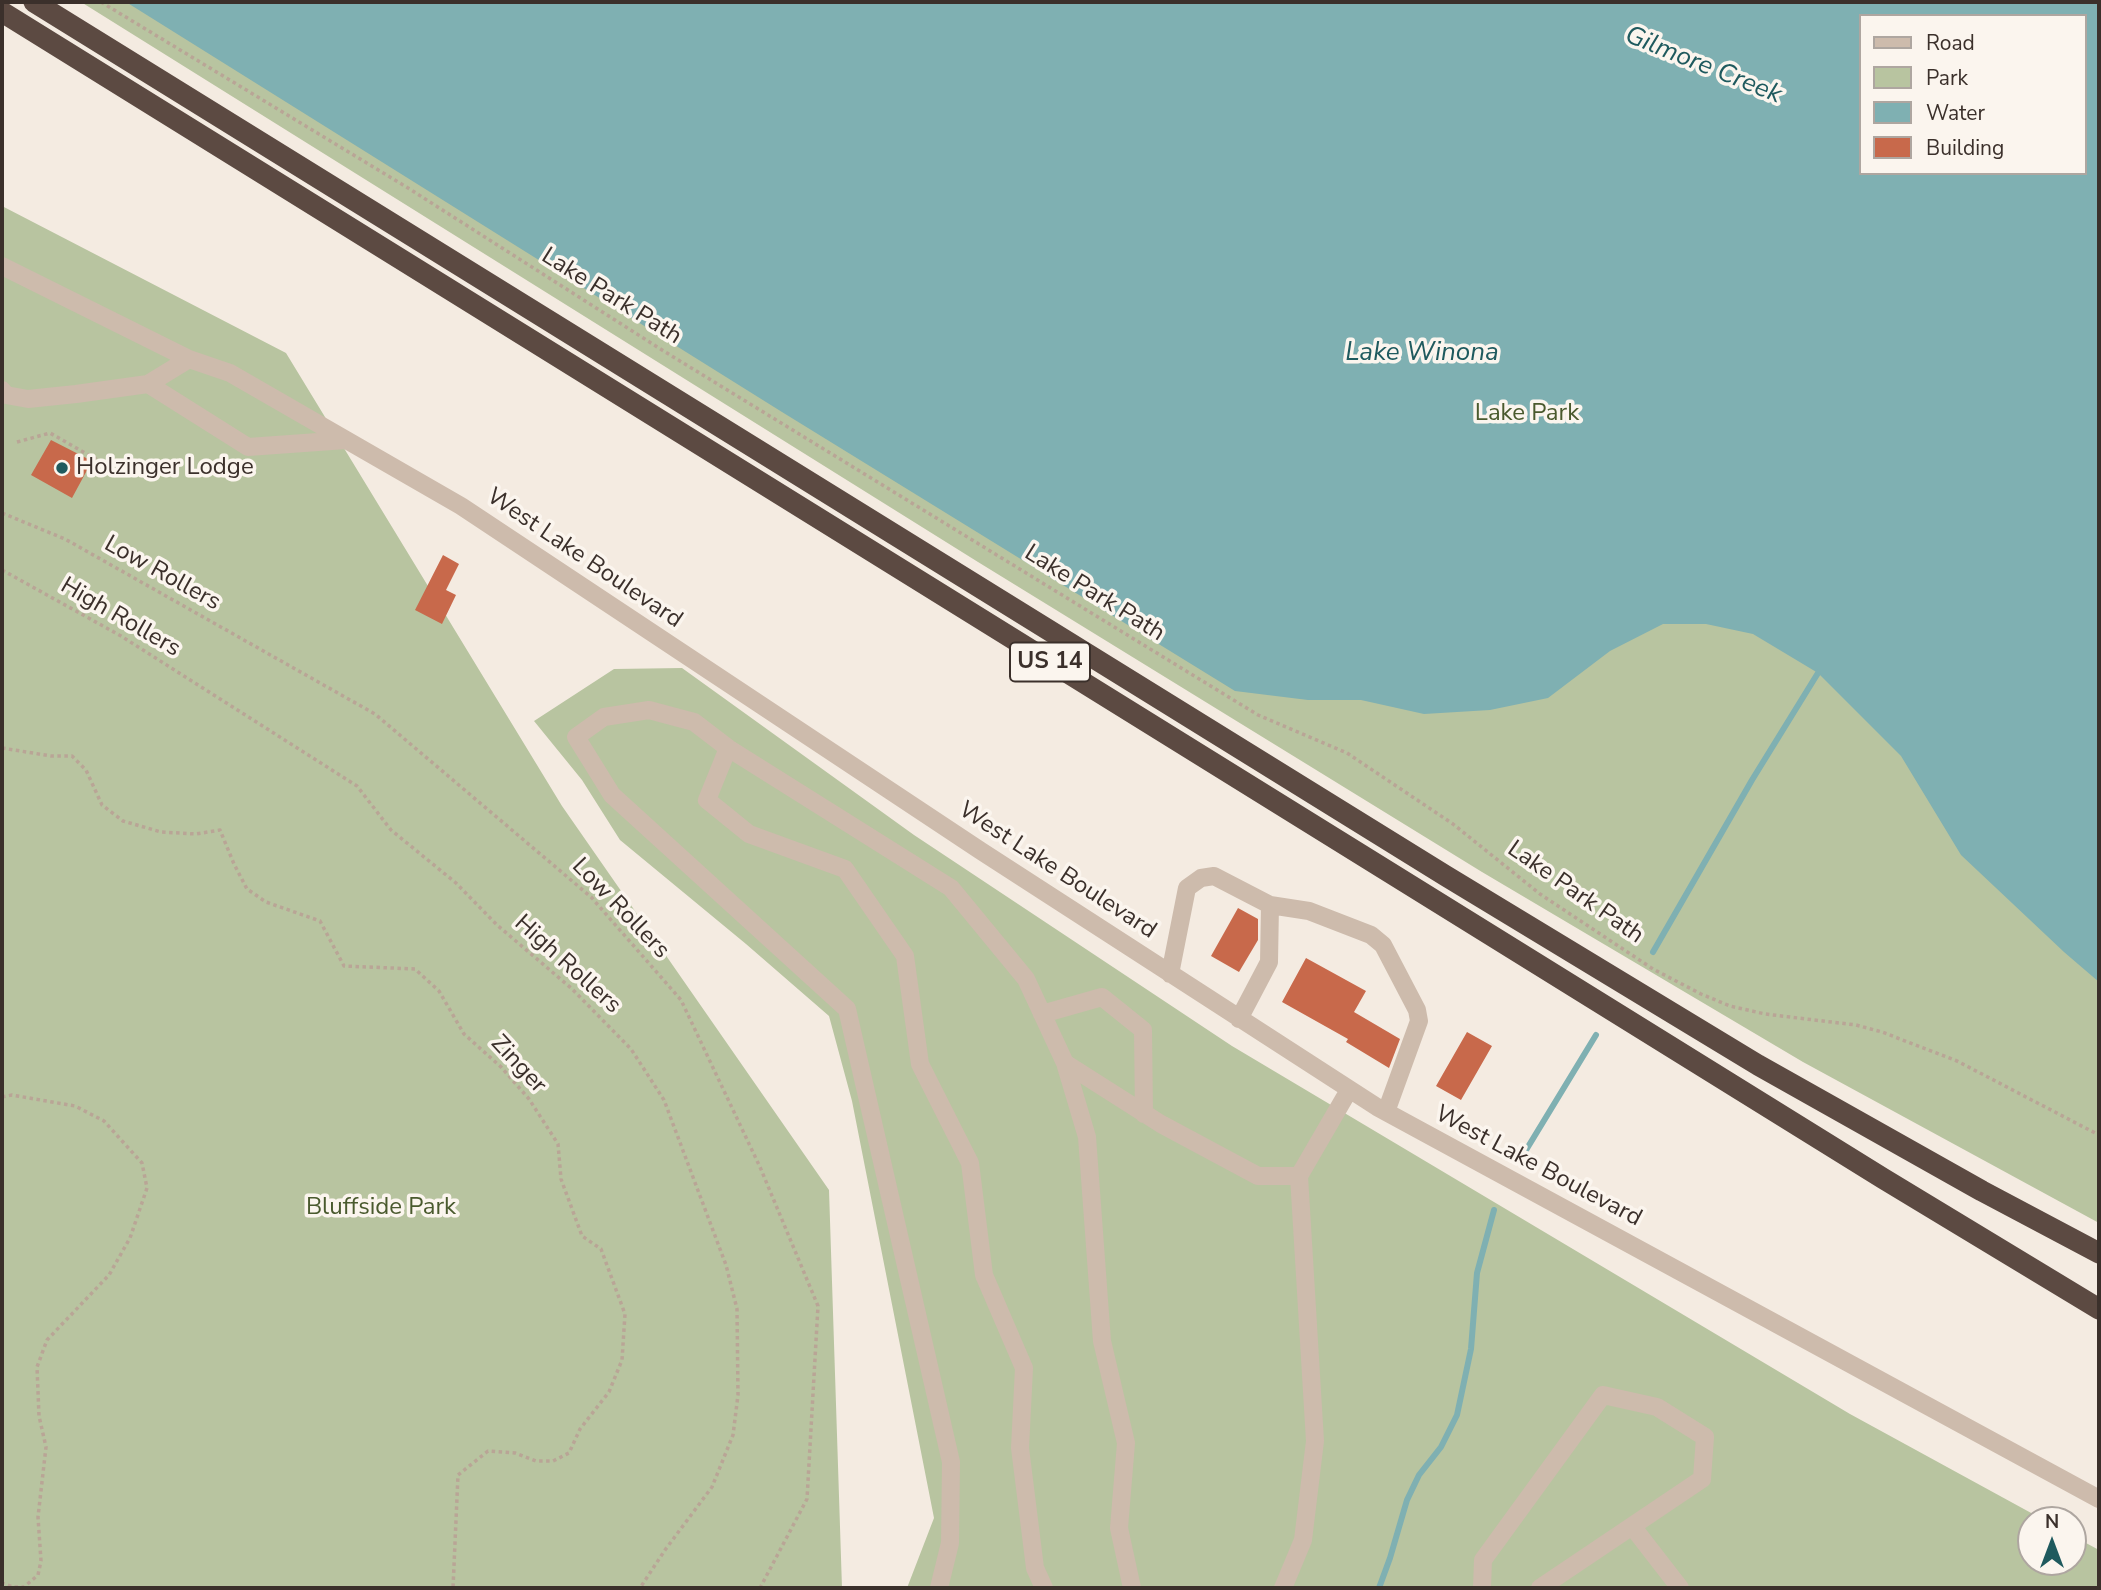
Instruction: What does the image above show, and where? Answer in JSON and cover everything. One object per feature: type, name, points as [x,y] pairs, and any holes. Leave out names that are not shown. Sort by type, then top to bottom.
[{"type":"highway","name":"US 14","points":[[34,2],[1457,883],[1793,1084],[1961,1180],[2099,1253]]},
{"type":"highway","name":"US 14","points":[[2,12],[1884,1179],[2099,1309]]},
{"type":"street","name":"West Lake Boulevard","points":[[2,266],[189,359],[230,373],[461,506],[981,851],[1386,1112],[2099,1499]]},
{"type":"street","points":[[2,390],[6,395],[28,398],[148,383],[189,359]]},
{"type":"street","points":[[148,383],[248,447],[346,440]]},
{"type":"street","points":[[939,1588],[950,1542],[951,1462],[846,1009],[612,795],[576,737],[604,717],[649,710],[694,722],[728,748],[951,888],[1026,979],[1065,1063],[1087,1137],[1102,1341],[1126,1443],[1119,1528],[1132,1588]]},
{"type":"street","points":[[728,748],[707,800],[749,834],[845,869],[905,956],[919,1064],[970,1163],[984,1275],[1024,1368],[1020,1448],[1035,1568],[1044,1588]]},
{"type":"street","points":[[1170,974],[1187,888],[1201,878],[1214,876],[1270,905],[1309,911],[1371,935],[1382,945],[1417,1010],[1419,1021],[1386,1112]]},
{"type":"street","points":[[1239,1019],[1269,962],[1270,905]]},
{"type":"street","points":[[1042,1014],[1102,997],[1143,1030],[1144,1114]]},
{"type":"street","points":[[1065,1063],[1144,1114],[1258,1176],[1298,1176]]},
{"type":"street","points":[[1283,1588],[1303,1540],[1315,1441],[1298,1176],[1349,1090]]},
{"type":"street","points":[[1482,1588],[1483,1560],[1603,1395],[1657,1407],[1705,1437],[1702,1479],[1540,1588]]},
{"type":"street","points":[[1632,1526],[1680,1588]]},
{"type":"path","name":"Lake Park Path","points":[[101,2],[408,188],[662,350],[1258,715],[1347,753],[1452,824],[1540,894],[1653,969],[1730,1006],[1765,1014],[1856,1025],[1882,1032],[1957,1061],[2099,1135]]},
{"type":"path","points":[[17,442],[50,433],[73,449],[102,462]]},
{"type":"path","name":"Low Rollers","points":[[2,513],[65,539],[375,713],[591,897],[681,1000],[760,1167],[818,1306],[807,1499],[760,1588]]},
{"type":"path","name":"High Rollers","points":[[2,570],[121,636],[357,786],[391,830],[456,883],[497,925],[571,988],[631,1049],[664,1100],[726,1265],[737,1308],[738,1395],[733,1435],[712,1487],[640,1588]]},
{"type":"path","name":"Zinger","points":[[2,748],[51,756],[72,756],[86,770],[102,805],[123,821],[161,832],[196,834],[220,830],[247,889],[266,902],[320,921],[344,966],[415,969],[439,991],[464,1034],[520,1088],[558,1144],[561,1179],[582,1236],[601,1249],[625,1314],[622,1360],[609,1392],[580,1429],[569,1453],[553,1461],[536,1461],[515,1453],[488,1451],[458,1475],[453,1588]]},
{"type":"path","points":[[2,1097],[12,1095],[75,1105],[104,1122],[142,1163],[146,1188],[130,1238],[109,1275],[47,1340],[37,1367],[40,1416],[46,1447],[38,1517],[41,1561],[38,1575],[24,1587],[2,1583]]},
{"type":"green space","name":"Lake Winona","points":[[81,2],[2099,2],[2099,1223],[1803,1062],[1482,872],[978,562]]},
{"type":"green space","name":"Bluffside Park","points":[[2,206],[286,353],[562,806],[829,1190],[842,1588],[2,1588]]},
{"type":"green space","points":[[682,668],[914,835],[1232,1046],[1850,1414],[2018,1506],[2017,1576],[2087,1576],[2087,1544],[2099,1550],[2099,1588],[907,1588],[934,1518],[852,1101],[829,1016],[620,840],[582,780],[534,721],[614,669]]},
{"type":"water","name":"Lake Winona","points":[[126,2],[2099,2],[2099,982],[1961,855],[1901,756],[1818,673],[1753,634],[1706,624],[1663,624],[1610,651],[1548,698],[1490,710],[1424,714],[1361,700],[1308,700],[1235,691]]},
{"type":"building","name":"Holzinger Lodge","points":[[51,440],[92,461],[72,498],[31,475]]},
{"type":"building","points":[[443,555],[459,564],[446,590],[456,595],[442,624],[415,610]]},
{"type":"building","points":[[1238,908],[1258,919],[1258,940],[1239,972],[1211,956]]},
{"type":"building","points":[[1306,958],[1366,991],[1354,1012],[1400,1039],[1389,1068],[1346,1042],[1348,1039],[1282,1002]]},
{"type":"building","points":[[1467,1032],[1492,1046],[1461,1100],[1436,1086]]},
{"type":"waterway","points":[[1653,952],[1752,780],[1818,673]]},
{"type":"waterway","points":[[1520,1160],[1596,1035]]},
{"type":"waterway","points":[[1379,1588],[1407,1500],[1419,1475],[1441,1447],[1457,1415],[1471,1349],[1477,1273],[1494,1210]]},
{"type":"place","name":"Holzinger Lodge","points":[[62,468]]},
{"type":"water label","name":"Gilmore Creek","points":[[1703,66]]},
{"type":"park label","name":"Lake Park","points":[[1527,414]]}]
